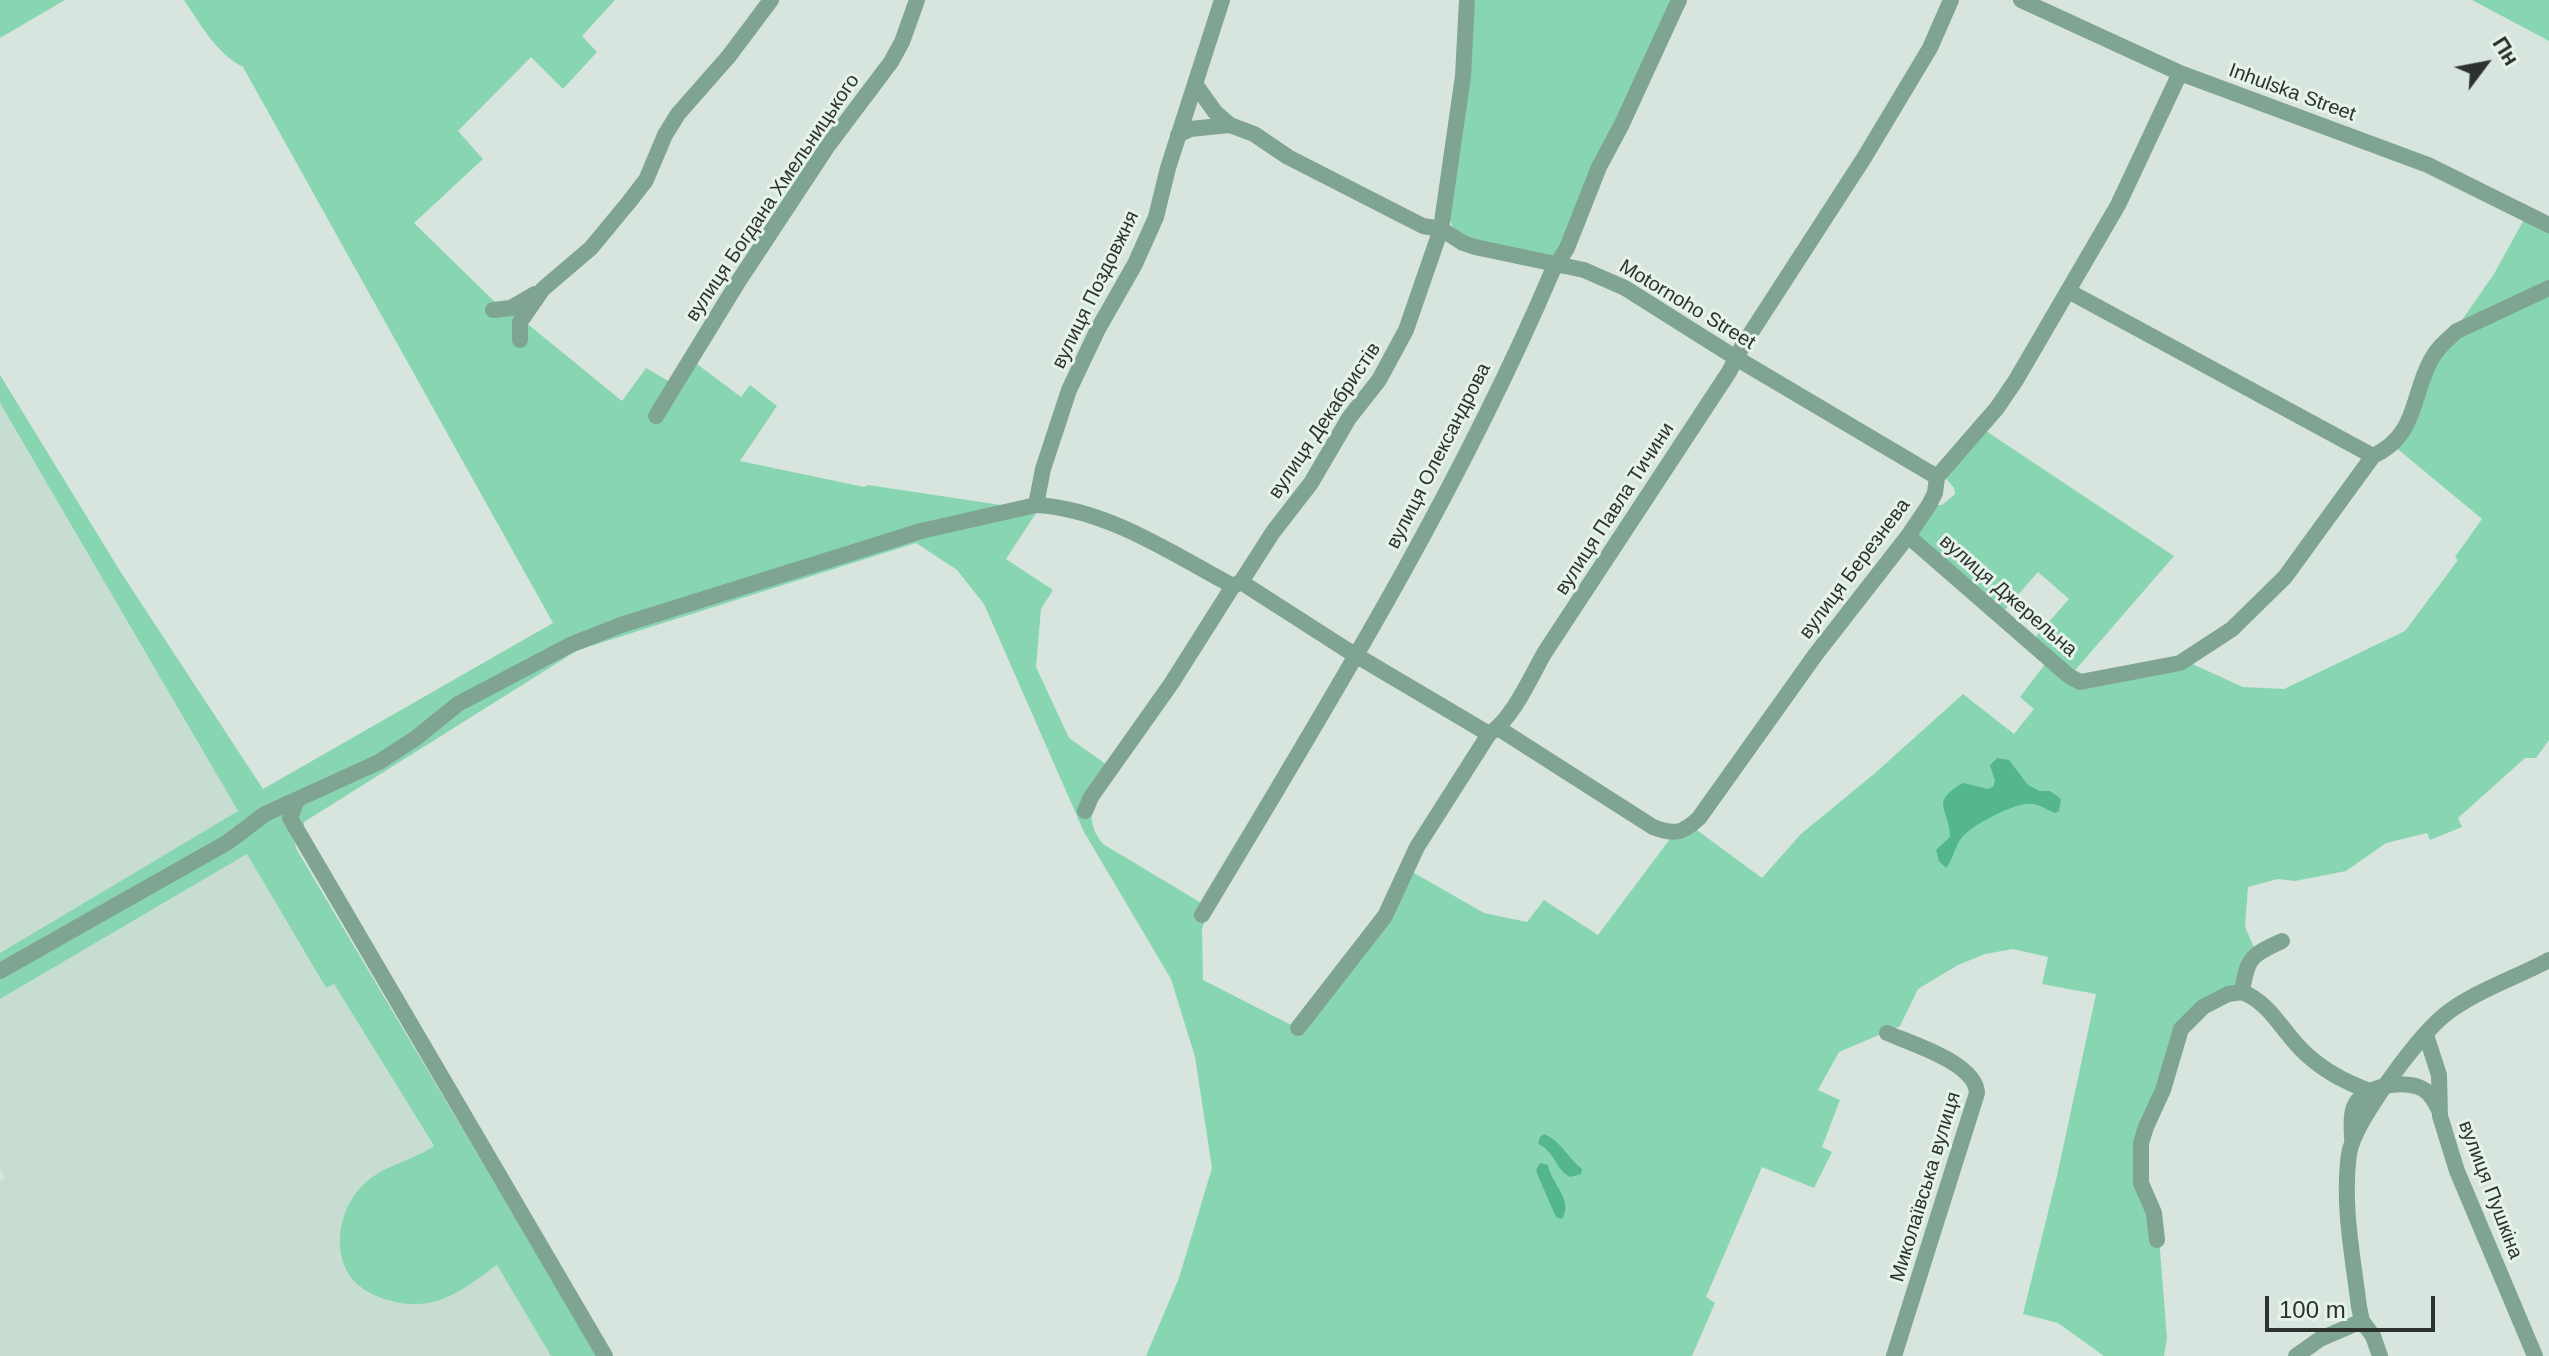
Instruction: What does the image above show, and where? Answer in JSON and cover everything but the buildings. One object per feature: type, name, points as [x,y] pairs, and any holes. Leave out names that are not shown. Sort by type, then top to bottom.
[{"type":"street","points":[[493,310],[511,308],[543,289],[591,248],[646,180],[678,114],[729,56],[771,0]]},
{"type":"street","name":"вулиця Богдана Хмельницького","points":[[656,416],[738,282],[841,126],[891,62],[902,42],[917,0]]},
{"type":"street","name":"вулиця Поздовжня","points":[[1036,505],[1043,469],[1069,390],[1156,217],[1178,135],[1222,0]]},
{"type":"street","name":"вулиця Декабристів","points":[[1085,811],[1091,797],[1237,584],[1311,483],[1349,418],[1379,380],[1397,350],[1441,229],[1463,76],[1467,0]]},
{"type":"street","name":"вулиця Олександрова","points":[[1202,915],[1357,654],[1476,436],[1567,248],[1599,167],[1679,0]]},
{"type":"street","name":"вулиця Павла Тичини","points":[[1298,1028],[1385,916],[1417,847],[1864,158],[1930,48],[1951,0]]},
{"type":"street","name":"Inhulska Street","points":[[2021,0],[2180,73],[2428,165],[2549,225]]},
{"type":"street","name":"вулиця Березнева","points":[[1493,731],[1653,827],[1668,833],[1685,831],[1699,818],[1816,654],[1908,536],[1935,493],[1937,477],[1997,408],[2070,292],[2118,205],[2180,73]]},
{"type":"street","name":"Motornoho Street","points":[[1195,84],[1215,112],[1230,125],[1254,134],[1288,157],[1423,226],[1441,229],[1475,247],[1584,270],[1625,288],[1937,477]]},
{"type":"street","points":[[1178,135],[1190,129],[1230,125]]},
{"type":"street","name":"вулиця Джерельна","points":[[1908,536],[2069,676],[2080,682],[2089,683],[2180,663],[2232,629],[2285,577],[2373,456],[2407,427],[2429,362],[2446,340],[2457,331],[2549,288]]},
{"type":"street","points":[[520,340],[520,322],[543,289]]},
{"type":"street","points":[[2070,292],[2373,456]]},
{"type":"street","points":[[0,971],[228,842],[240,831],[286,812],[301,798],[379,762],[416,738],[458,704],[542,657],[578,641],[672,609],[921,531],[1036,505],[1072,509],[1103,519],[1237,584],[1493,731]]},
{"type":"street","points":[[286,812],[605,1356]]},
{"type":"street","points":[[2242,992],[2249,961],[2258,952],[2282,941]]},
{"type":"street","points":[[2380,1356],[2373,1336],[2362,1321],[2346,1207],[2352,1111],[2356,1103],[2378,1089],[2442,1017],[2468,1000],[2549,960]]},
{"type":"street","points":[[2157,1240],[2154,1213],[2141,1183],[2141,1143],[2163,1090],[2181,1029],[2203,1007],[2228,994],[2242,992],[2261,1002],[2304,1052],[2352,1085],[2378,1089],[2400,1084],[2422,1089],[2430,1094],[2440,1111]]},
{"type":"street","name":"Миколаївська вулиця","points":[[1887,1033],[1961,1067],[1974,1079],[1977,1093],[1894,1356]]},
{"type":"street","name":"вулиця Пушкіна","points":[[2426,1035],[2439,1075],[2440,1111],[2457,1171],[2535,1356]]},
{"type":"street","points":[[2296,1356],[2320,1339],[2362,1321]]},
{"type":"shaded area","points":[[0,403],[238,811],[0,953]]},
{"type":"shaded area","points":[[247,854],[326,988],[334,984],[434,1147],[419,1155],[473,1283],[497,1265],[551,1356],[0,1356],[0,1181],[5,1177],[0,1168],[0,999]]},
{"type":"green space","points":[[0,0],[65,0],[0,38]]},
{"type":"green space","points":[[184,0],[615,0],[582,36],[597,52],[563,89],[531,57],[458,131],[483,159],[414,223],[499,306],[509,306],[622,401],[646,368],[677,386],[693,361],[741,397],[750,385],[777,406],[740,461],[864,487],[868,485],[1014,507],[620,623],[415,737],[237,829],[0,966],[0,953],[238,811],[0,403],[0,375],[120,571],[263,789],[553,623],[243,67],[217,46]]},
{"type":"green space","points":[[1471,0],[1677,0],[1554,259],[1526,255],[1456,233],[1448,217]]},
{"type":"green space","points":[[2472,0],[2549,0],[2549,41]]},
{"type":"green space","points":[[2526,216],[2549,228],[2549,740],[2536,758],[2525,758],[2458,818],[2462,827],[2430,840],[2427,833],[2386,843],[2346,871],[2295,881],[2278,879],[2248,887],[2245,927],[2256,952],[2234,994],[2183,1030],[2142,1164],[2157,1212],[2167,1339],[2164,1356],[2104,1356],[2058,1323],[2023,1314],[2057,1176],[2096,994],[2042,984],[2048,957],[2013,949],[1985,954],[1958,965],[1918,989],[1900,1026],[1839,1052],[1818,1090],[1840,1100],[1822,1147],[1832,1152],[1814,1188],[1762,1167],[1706,1297],[1715,1303],[1692,1356],[1146,1356],[1179,1278],[1212,1168],[1195,1057],[1171,979],[1084,832],[984,604],[957,570],[916,543],[578,650],[304,822],[304,854],[296,810],[299,805],[571,646],[840,559],[1038,510],[1006,559],[1053,590],[1041,609],[1036,667],[1069,738],[1110,767],[1093,806],[1096,834],[1103,844],[1203,904],[1206,917],[1202,929],[1203,980],[1301,1030],[1409,870],[1484,913],[1527,922],[1544,900],[1598,935],[1670,839],[1694,828],[1762,878],[1801,834],[1963,694],[2014,734],[2034,709],[2020,697],[2048,660],[2068,678],[2188,662],[2243,687],[2284,689],[2405,631],[2458,560],[2455,557],[2482,519],[2394,446],[2455,330],[2494,274]]},
{"type":"green space","points":[[1983,429],[2174,556],[2071,675],[2033,640],[2069,599],[2038,572],[2002,613],[1919,544],[1916,529],[1937,505],[1942,505],[1955,494],[1944,476]]},
{"type":"green space","points":[[1997,758],[2009,760],[2028,785],[2040,791],[2050,791],[2061,799],[2059,811],[2055,813],[2026,804],[1990,818],[1965,835],[1946,868],[1939,861],[1936,850],[1950,837],[1943,807],[1946,796],[1963,783],[1988,789],[1993,787],[1995,781],[1990,765]]},
{"type":"green space","points":[[278,812],[286,816],[297,850],[597,1356],[551,1356],[497,1265],[448,1297],[414,1304],[376,1296],[363,1289],[348,1273],[340,1247],[340,1233],[355,1194],[380,1172],[434,1146],[334,984],[326,988],[247,854],[0,999],[0,975]]},
{"type":"green space","points":[[1544,1134],[1582,1169],[1581,1174],[1570,1177],[1560,1169],[1548,1151],[1538,1144]]},
{"type":"green space","points":[[1540,1163],[1548,1165],[1564,1199],[1562,1219],[1556,1217],[1538,1176],[1536,1170]]}]
